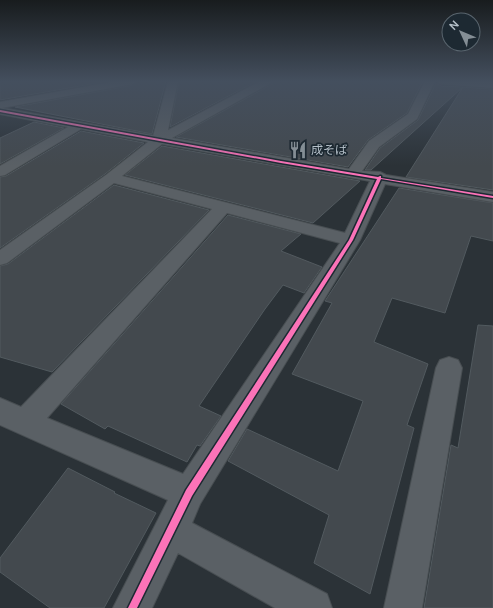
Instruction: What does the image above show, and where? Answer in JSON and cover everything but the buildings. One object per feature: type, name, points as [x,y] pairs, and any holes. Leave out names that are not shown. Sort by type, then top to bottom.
[{"type":"street","points":[[159,140],[166,109]]},
{"type":"street","points":[[0,259],[111,178],[159,140],[215,109]]},
{"type":"street","points":[[353,173],[374,144],[412,116],[415,109]]},
{"type":"street","points":[[0,111],[159,140],[493,197]]},
{"type":"street","points":[[6,124],[23,115]]},
{"type":"street","points":[[0,172],[80,125]]},
{"type":"street","points":[[132,608],[190,493],[351,240],[380,177]]},
{"type":"street","points":[[111,178],[351,240]]},
{"type":"street","points":[[190,493],[12,417],[223,208]]},
{"type":"street","points":[[402,608],[449,368]]},
{"type":"street","points":[[170,530],[313,608]]},
{"type":"cycle path","points":[[0,111],[281,162],[493,197]]},
{"type":"cycle path","points":[[132,608],[189,493],[351,240],[380,177]]},
{"type":"place","name":"成そば","points":[[298,150]]}]
